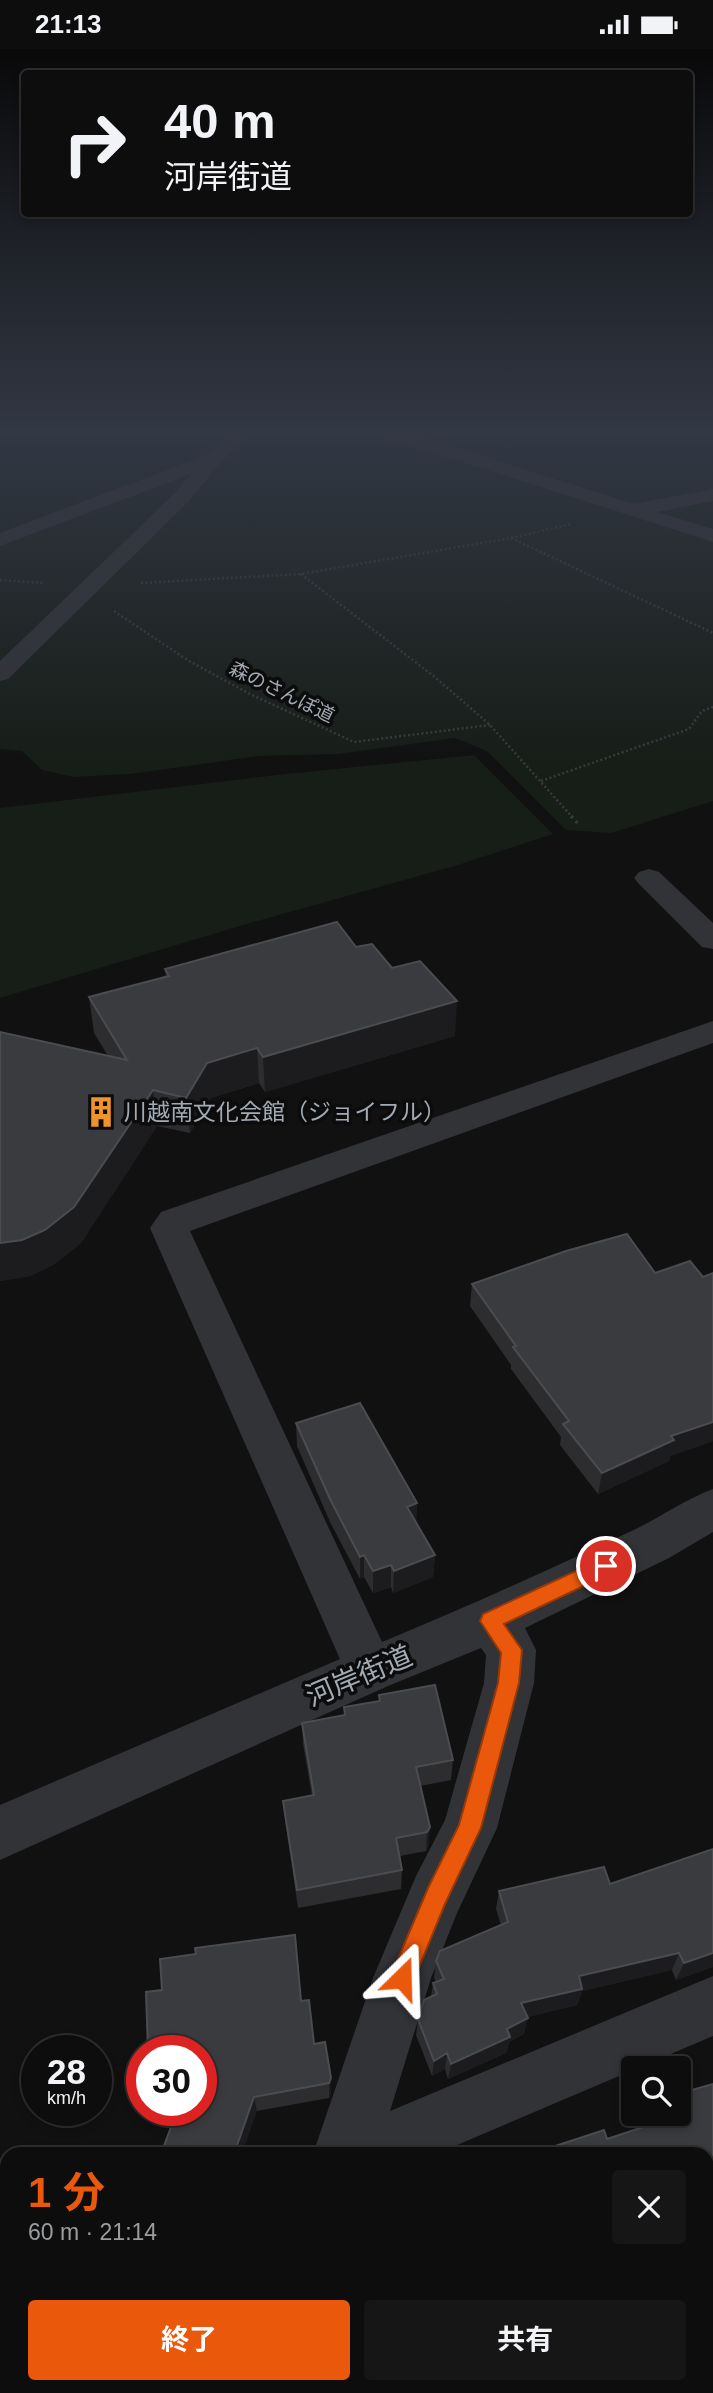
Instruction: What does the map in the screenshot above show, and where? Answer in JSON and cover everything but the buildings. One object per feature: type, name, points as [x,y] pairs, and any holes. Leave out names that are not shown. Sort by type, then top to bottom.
[{"type":"street","points":[[0,674],[137,540]]},
{"type":"street","points":[[649,878],[713,940]]},
{"type":"street","points":[[370,1670],[169,1229],[174,1222],[713,1031]]},
{"type":"street","name":"河岸街道","points":[[0,1833],[370,1670],[490,1621],[652,1544],[713,1509]]},
{"type":"street","points":[[347,2147],[402,1978],[436,1896],[470,1828],[492,1749],[509,1683],[511,1650],[490,1621]]},
{"type":"street","points":[[379,2147],[713,2006]]},
{"type":"path","points":[[0,580],[87,588],[301,574],[497,540]]},
{"type":"path","points":[[516,540],[713,633]]},
{"type":"path","points":[[301,574],[436,678],[490,725],[580,826]]},
{"type":"path","name":"森のさんぽ道","points":[[87,588],[190,661],[250,694],[354,742],[490,725]]},
{"type":"path","points":[[541,781],[689,729],[702,711],[713,707]]},
{"type":"shaded area","points":[[0,540],[713,540],[713,801],[611,833],[566,830],[487,751],[455,738],[338,754],[260,756],[130,774],[73,777],[42,770],[22,751],[0,749]]},
{"type":"shaded area","points":[[474,755],[553,834],[458,865],[250,923],[0,998],[0,808],[276,775]]},
{"type":"place","name":"川越南文化会館（ジョイフル）","points":[[101,1112]]},
{"type":"route","points":[[402,1978],[436,1896],[470,1828],[509,1683],[511,1650],[490,1621],[606,1566]]}]
